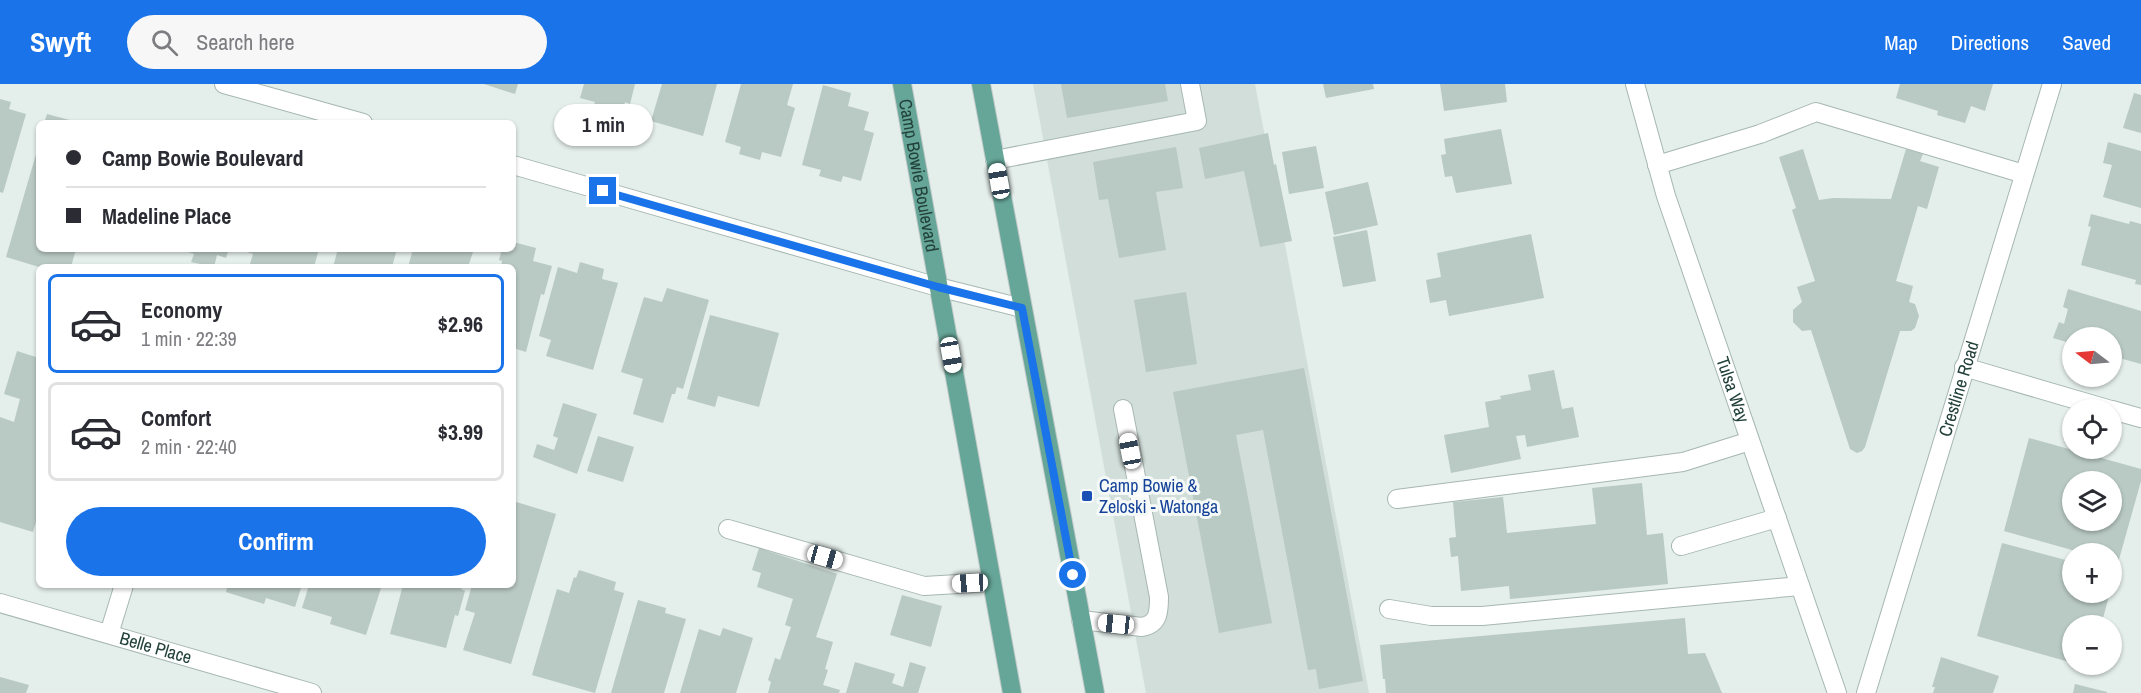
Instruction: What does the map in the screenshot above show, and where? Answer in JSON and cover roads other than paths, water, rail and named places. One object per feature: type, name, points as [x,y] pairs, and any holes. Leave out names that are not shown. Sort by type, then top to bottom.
[{"type":"main road","name":"Camp Bowie Boulevard","points":[[902,84],[1012,693]]},
{"type":"main road","points":[[981,84],[1095,693]]},
{"type":"street","points":[[224,84],[352,120]]},
{"type":"street","points":[[995,160],[1197,121],[1190,84]]},
{"type":"street","name":"Tulsa Way","points":[[1635,84],[1657,165],[1837,693]]},
{"type":"street","name":"Crestline Road","points":[[1866,693],[2052,84]]},
{"type":"street","points":[[1657,165],[1760,134],[1816,112],[2024,174]]},
{"type":"street","points":[[516,166],[938,287],[1022,308]]},
{"type":"street","points":[[1964,367],[2074,399]]},
{"type":"street","points":[[1081,620],[1143,627],[1149,626],[1156,620],[1159,612],[1159,597],[1123,409]]},
{"type":"street","points":[[2122,413],[2141,418]]},
{"type":"street","points":[[1396,500],[1683,462],[1750,441]]},
{"type":"street","points":[[1681,546],[1777,518]]},
{"type":"street","points":[[728,529],[924,585],[992,582]]},
{"type":"street","points":[[1389,609],[1431,616],[1482,616],[1800,586]]},
{"type":"street","points":[[109,634],[123,588]]},
{"type":"street","name":"Belle Place","points":[[0,603],[312,693]]},
{"type":"place","name":"Camp Bowie & Zeloski - Watonga","points":[[1087,496]]}]
